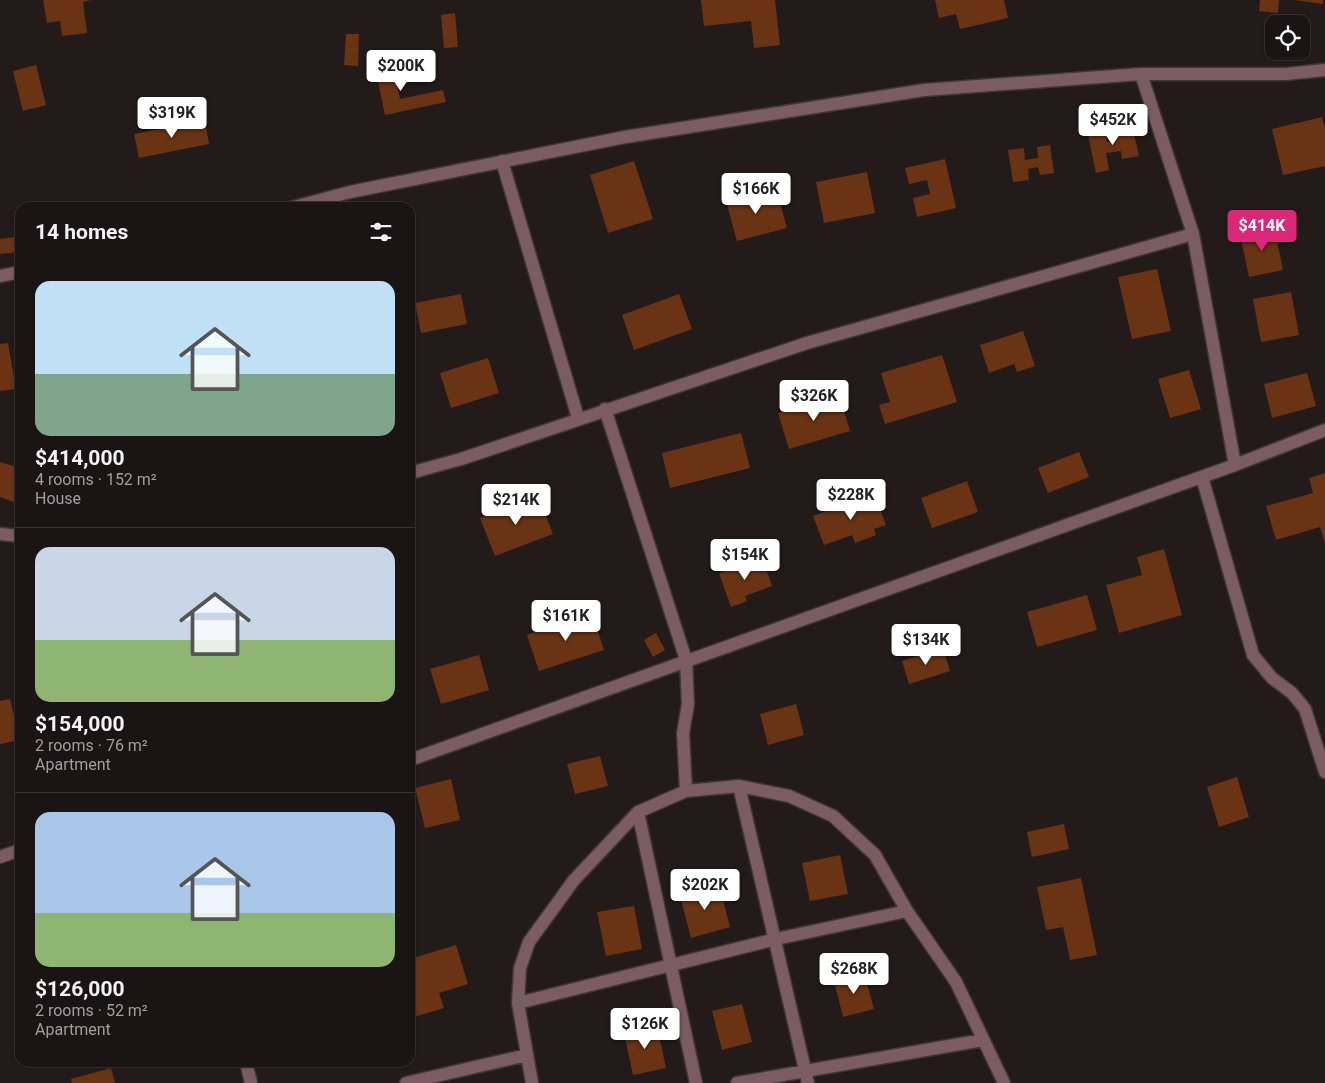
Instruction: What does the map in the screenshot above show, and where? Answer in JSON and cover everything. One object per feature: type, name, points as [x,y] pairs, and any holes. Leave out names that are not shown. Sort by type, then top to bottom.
[{"type":"street","points":[[317,202],[502,161],[625,137],[924,90],[1141,74],[1286,74],[1325,70]]},
{"type":"street","points":[[1141,74],[1194,234],[1235,465]]},
{"type":"street","points":[[502,161],[578,418]]},
{"type":"street","points":[[415,472],[461,459],[578,418],[807,343],[1194,234]]},
{"type":"street","points":[[0,276],[15,273]]},
{"type":"street","points":[[605,409],[686,660],[688,704],[682,734],[686,791]]},
{"type":"street","points":[[415,758],[1202,477],[1325,430]]},
{"type":"street","points":[[1202,477],[1254,655],[1272,678],[1292,693],[1305,709],[1325,772]]},
{"type":"street","points":[[0,534],[15,536]]},
{"type":"street","points":[[739,786],[776,939],[806,1077]]},
{"type":"street","points":[[532,1083],[518,1002],[520,968],[530,942],[574,880],[638,812],[686,791],[739,786],[789,796],[833,816],[875,855],[907,911],[956,982],[1004,1083]]},
{"type":"street","points":[[638,812],[696,1083]]},
{"type":"street","points":[[0,857],[15,852]]},
{"type":"street","points":[[518,1002],[776,939],[907,911]]},
{"type":"street","points":[[736,1083],[806,1077],[983,1040]]},
{"type":"street","points":[[406,1083],[528,1055]]},
{"type":"street","points":[[247,1067],[252,1083]]},
{"type":"building","points":[[43,0],[91,0],[83,2],[87,33],[62,36],[60,21],[47,23]]},
{"type":"building","points":[[701,0],[775,0],[780,45],[754,48],[751,21],[704,26]]},
{"type":"building","points":[[935,0],[1004,0],[1008,18],[960,29],[956,14],[939,18]]},
{"type":"building","points":[[1260,0],[1279,0],[1278,13],[1259,11]]},
{"type":"building","points":[[1294,0],[1323,0],[1323,4]]},
{"type":"building","points":[[455,13],[458,47],[444,48],[441,15]]},
{"type":"building","points":[[346,34],[359,34],[358,66],[344,65]]},
{"type":"building","points":[[392,60],[400,99],[443,90],[446,102],[385,115],[374,63]]},
{"type":"building","points":[[36,65],[46,105],[23,111],[13,71]]},
{"type":"building","points":[[1322,117],[1325,129],[1325,166],[1283,175],[1272,129]]},
{"type":"building","points":[[205,120],[209,144],[139,158],[134,134]]},
{"type":"building","points":[[1132,125],[1139,156],[1122,159],[1121,151],[1106,153],[1109,170],[1096,173],[1088,135],[1105,131],[1107,142],[1115,140],[1112,129]]},
{"type":"building","points":[[1050,145],[1054,173],[1040,175],[1038,167],[1028,169],[1029,180],[1013,182],[1008,150],[1024,148],[1025,160],[1038,158],[1037,147]]},
{"type":"building","points":[[945,159],[956,208],[917,217],[913,198],[930,194],[927,180],[909,184],[905,168]]},
{"type":"building","points":[[634,161],[653,219],[608,233],[590,175]]},
{"type":"building","points":[[867,172],[875,213],[824,223],[816,182]]},
{"type":"building","points":[[776,188],[787,228],[737,241],[726,201]]},
{"type":"building","points":[[1274,227],[1283,270],[1249,277],[1240,234]]},
{"type":"building","points":[[15,237],[15,252],[0,254],[0,239]]},
{"type":"building","points":[[1157,269],[1171,331],[1132,339],[1118,277]]},
{"type":"building","points":[[1291,292],[1299,335],[1261,342],[1253,299]]},
{"type":"building","points":[[461,294],[467,324],[421,333],[415,303]]},
{"type":"building","points":[[679,294],[692,329],[634,350],[622,315]]},
{"type":"building","points":[[1023,331],[1035,366],[1017,372],[1014,364],[989,373],[980,345]]},
{"type":"building","points":[[8,343],[15,389],[0,391],[0,344]]},
{"type":"building","points":[[942,355],[957,402],[885,424],[879,405],[890,402],[881,373]]},
{"type":"building","points":[[488,358],[499,393],[451,408],[440,373]]},
{"type":"building","points":[[1189,370],[1201,409],[1170,418],[1158,379]]},
{"type":"building","points":[[1307,373],[1316,406],[1272,418],[1264,384]]},
{"type":"building","points":[[839,395],[850,431],[789,449],[778,413]]},
{"type":"building","points":[[741,433],[750,468],[670,488],[662,453]]},
{"type":"building","points":[[1079,452],[1089,477],[1048,493],[1038,468]]},
{"type":"building","points":[[0,462],[15,466],[15,502],[0,497]]},
{"type":"building","points":[[1325,473],[1325,543],[1320,527],[1276,540],[1266,506],[1313,493],[1309,478]]},
{"type":"building","points":[[967,481],[978,512],[932,528],[921,498]]},
{"type":"building","points":[[874,493],[886,525],[874,529],[876,535],[855,543],[852,535],[824,545],[813,516]]},
{"type":"building","points":[[538,496],[553,534],[495,556],[480,518]]},
{"type":"building","points":[[1164,549],[1182,615],[1119,633],[1106,585],[1142,575],[1137,557]]},
{"type":"building","points":[[762,557],[772,586],[745,596],[747,601],[731,607],[719,573]]},
{"type":"building","points":[[1087,595],[1097,630],[1037,647],[1027,612]]},
{"type":"building","points":[[592,614],[604,650],[539,671],[527,635]]},
{"type":"building","points":[[656,633],[665,650],[653,657],[644,640]]},
{"type":"building","points":[[943,648],[950,671],[909,684],[902,661]]},
{"type":"building","points":[[479,655],[489,690],[441,704],[430,669]]},
{"type":"building","points":[[10,699],[15,720],[15,741],[0,744],[0,701]]},
{"type":"building","points":[[796,704],[804,735],[768,745],[760,714]]},
{"type":"building","points":[[600,756],[608,786],[575,794],[567,764]]},
{"type":"building","points":[[1237,777],[1249,817],[1219,827],[1207,787]]},
{"type":"building","points":[[451,779],[460,820],[425,828],[415,788]]},
{"type":"building","points":[[1064,824],[1069,849],[1032,857],[1027,832]]},
{"type":"building","points":[[840,855],[848,894],[810,901],[802,863]]},
{"type":"building","points":[[1081,878],[1097,955],[1070,960],[1063,927],[1046,930],[1037,887]]},
{"type":"building","points":[[719,885],[730,927],[691,938],[680,896]]},
{"type":"building","points":[[634,906],[642,949],[606,956],[597,912]]},
{"type":"building","points":[[456,945],[468,984],[439,993],[444,1008],[415,1017],[415,957]]},
{"type":"building","points":[[864,973],[874,1009],[843,1017],[834,981]]},
{"type":"building","points":[[742,1004],[752,1042],[722,1050],[712,1011]]},
{"type":"building","points":[[657,1026],[666,1068],[633,1075],[624,1033]]},
{"type":"building","points":[[111,1068],[115,1083],[72,1083],[71,1079]]}]
